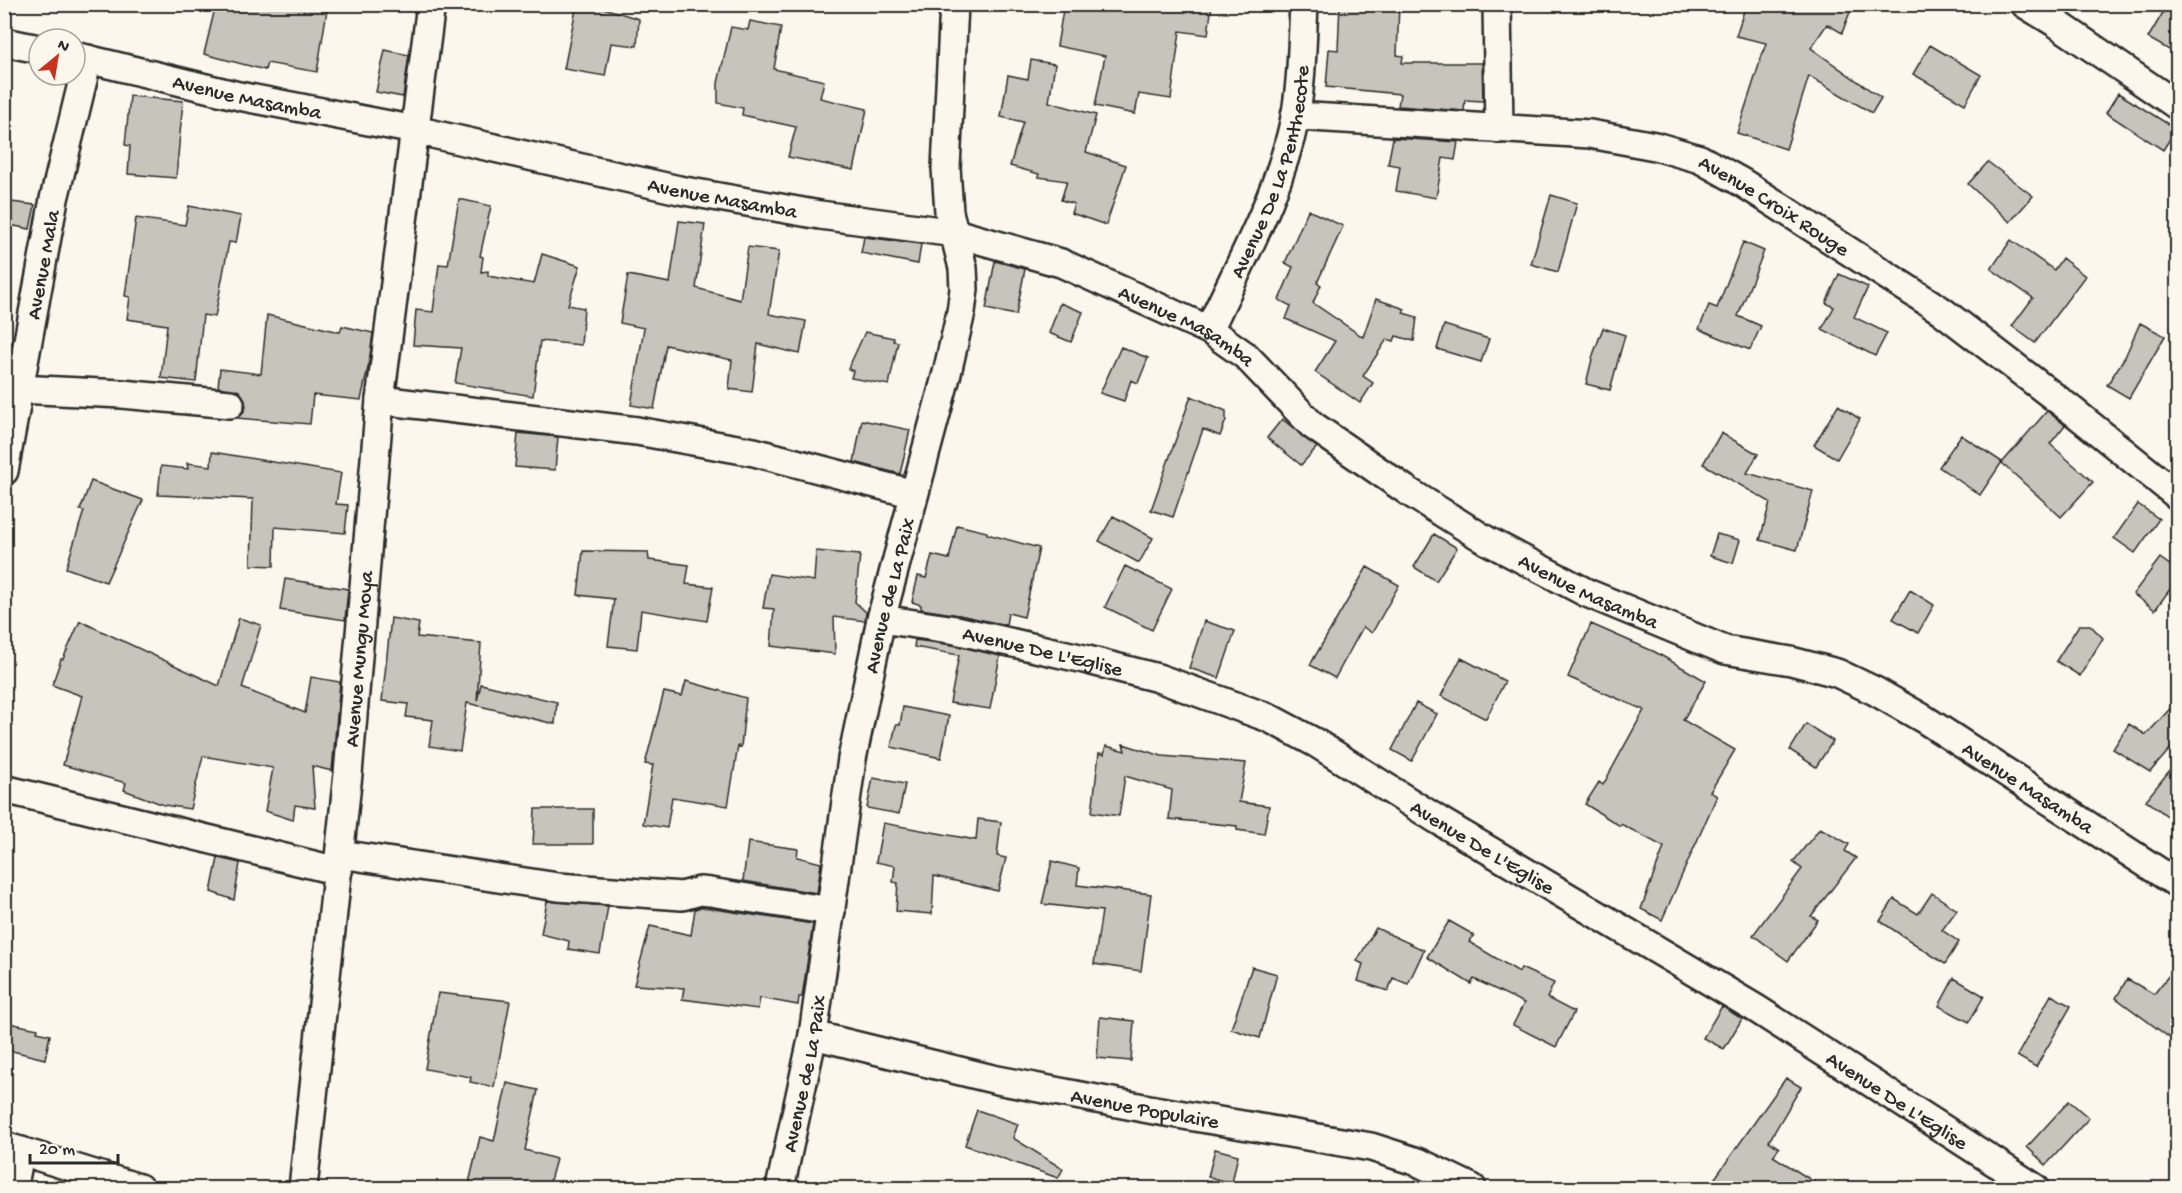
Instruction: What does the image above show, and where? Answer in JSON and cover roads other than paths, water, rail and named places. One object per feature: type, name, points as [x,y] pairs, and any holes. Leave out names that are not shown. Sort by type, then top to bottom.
[{"type":"street","name":"Avenue Mungu Moya","points":[[303,1188],[339,862],[364,602],[380,400],[431,4]]},
{"type":"street","name":"Avenue De La Penthecote","points":[[1209,330],[1276,184],[1295,116],[1301,75],[1304,4]]},
{"type":"street","points":[[1497,4],[1499,129]]},
{"type":"street","points":[[2025,4],[2178,106]]},
{"type":"street","name":"Avenue de La Paix","points":[[780,1188],[813,1035],[852,759],[881,619],[947,373],[961,312],[964,289],[963,268],[949,212],[946,168],[947,5]]},
{"type":"street","points":[[4,42],[27,47]]},
{"type":"street","name":"Avenue Masamba","points":[[87,58],[239,96],[415,130],[678,190],[820,215],[955,233],[1061,263],[1209,330],[1246,356],[1312,425],[1409,492],[1486,540],[1587,593],[1725,650],[1791,661],[1837,673],[1875,691],[1924,719],[2178,884]]},
{"type":"street","name":"Avenue Mala","points":[[4,471],[75,87]]},
{"type":"street","name":"Avenue Croix Rouge","points":[[1295,116],[1590,134],[1655,146],[1700,159],[1743,183],[1942,311],[2074,412],[2178,496]]},
{"type":"street","points":[[18,389],[122,394],[230,404]]},
{"type":"street","points":[[380,400],[638,431],[742,450],[914,494]]},
{"type":"street","name":"Avenue De L'Eglise","points":[[881,619],[956,630],[1084,659],[1158,678],[1269,718],[1316,743],[1438,820],[1755,1008],[2035,1188]]},
{"type":"street","points":[[4,789],[339,862],[558,887],[682,896],[700,891],[831,911]]},
{"type":"street","name":"Avenue Populaire","points":[[813,1035],[997,1080],[1154,1110],[1371,1147],[1418,1162],[1472,1188]]},
{"type":"street","points":[[13,1188],[13,1148],[139,1188]]}]
